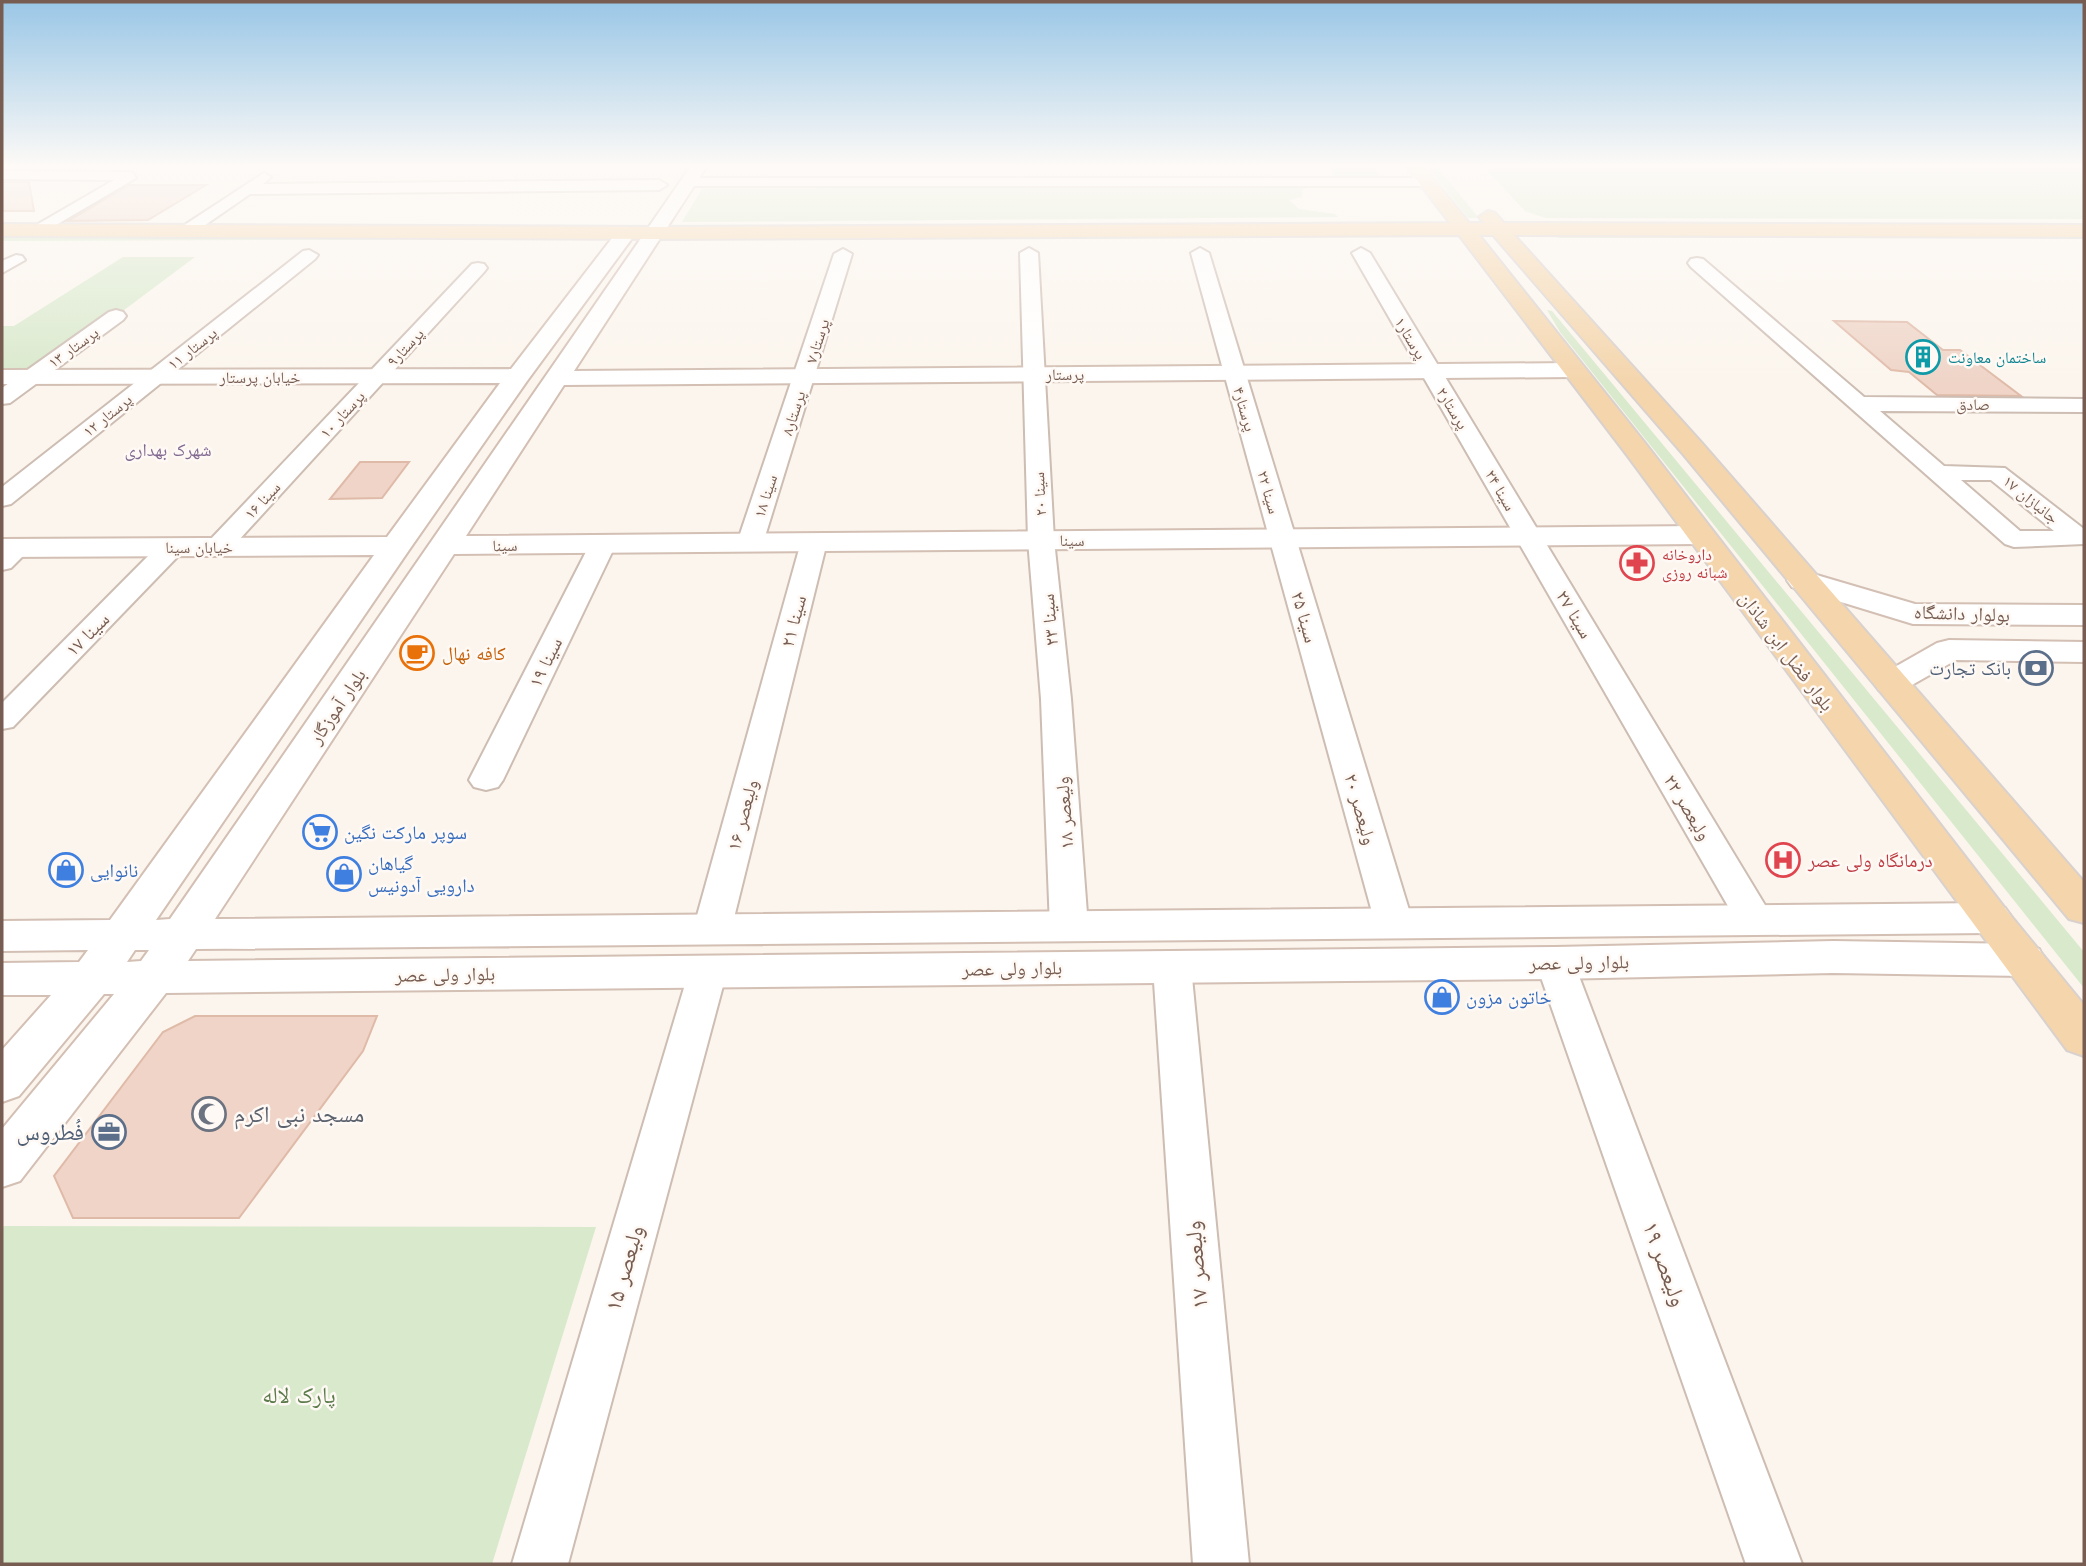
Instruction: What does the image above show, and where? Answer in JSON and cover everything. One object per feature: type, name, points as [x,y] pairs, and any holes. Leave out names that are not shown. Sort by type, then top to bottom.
[{"type":"main road","points":[[2,244],[471,239]]},
{"type":"main road","points":[[2,1083],[92,978],[518,376],[630,239]]},
{"type":"main road","name":"بلوار آموزگار","points":[[2,1166],[154,977],[558,378],[633,239]]},
{"type":"main road","name":"بلوار فضل ابن شاذان","points":[[1472,239],[1636,449],[1990,918],[2084,1038]]},
{"type":"main road","points":[[1507,239],[1552,287],[2084,909]]},
{"type":"main road","points":[[1799,239],[2084,243]]},
{"type":"main road","points":[[1510,287],[1552,287]]},
{"type":"main road","name":"پرستار","points":[[558,378],[1572,370]]},
{"type":"main road","name":"خیابان پرستار","points":[[2,377],[518,376]]},
{"type":"main road","name":"سینا","points":[[446,545],[1699,535]]},
{"type":"main road","name":"خیابان سینا","points":[[7,553],[173,547],[396,545]]},
{"type":"main road","name":"بولوار دانشگاه","points":[[1803,580],[1913,614],[2084,615]]},
{"type":"main road","name":"بولوار دانشگاه","points":[[1891,683],[1949,650],[2084,652]]},
{"type":"main road","points":[[212,808],[267,809]]},
{"type":"main road","name":"بلوار ولی عصر","points":[[2,979],[154,977],[710,951],[1069,927],[1990,918]]},
{"type":"main road","points":[[1808,920],[1833,957]]},
{"type":"main road","name":"بلوار ولی عصر","points":[[2,936],[182,935],[1172,967],[1833,957],[2023,960]]},
{"type":"street","name":"سینا ۲۰","points":[[1029,253],[1041,540]]},
{"type":"street","name":"پرستار۴","points":[[1200,253],[1255,446]]},
{"type":"street","name":"پرستار۱","points":[[1361,253],[1431,371]]},
{"type":"street","name":"پرستار۷","points":[[805,376],[843,254]]},
{"type":"street","name":"پرستار ۱۱","points":[[155,377],[309,255]]},
{"type":"street","name":"جانبازان ۱۷","points":[[1697,263],[2014,539],[2079,538],[1997,472],[1939,473]]},
{"type":"street","name":"پرستار۹","points":[[377,376],[478,268]]},
{"type":"street","name":"پرستار ۱۳","points":[[2,398],[116,316]]},
{"type":"street","name":"پرستار۲","points":[[1431,371],[1474,445]]},
{"type":"street","name":"پرستار ۱۰","points":[[307,452],[377,376]]},
{"type":"street","name":"پرستار۸","points":[[780,450],[805,376]]},
{"type":"street","name":"پرستار ۱۲","points":[[2,499],[155,377]]},
{"type":"street","name":"صادق","points":[[1861,404],[2084,405]]},
{"type":"street","name":"سینا ۲۴","points":[[1474,445],[1528,536]]},
{"type":"street","name":"سینا ۲۲","points":[[1255,446],[1282,538]]},
{"type":"street","name":"سینا ۱۸","points":[[750,543],[780,450]]},
{"type":"street","name":"سینا ۱۶","points":[[218,547],[307,452]]},
{"type":"street","name":"سینا ۲۷","points":[[1528,536],[1621,693]]},
{"type":"street","name":"سینا ۲۵","points":[[1282,538],[1328,695]]},
{"type":"street","name":"سینا ۲۳","points":[[1041,540],[1056,699]]},
{"type":"street","name":"سینا ۲۱","points":[[772,700],[814,542]]},
{"type":"street","name":"سینا ۱۹","points":[[486,780],[603,544]]},
{"type":"street","name":"سینا ۱۷","points":[[2,720],[173,547]]},
{"type":"street","name":"ولیعصر ۲۲","points":[[1621,693],[1755,920]]},
{"type":"street","name":"ولیعصر ۲۰","points":[[1328,695],[1394,923]]},
{"type":"street","name":"ولیعصر ۱۸","points":[[1056,699],[1069,927]]},
{"type":"street","name":"ولیعصر ۱۶","points":[[710,951],[772,700]]},
{"type":"street","name":"ولیعصر ۱۵","points":[[540,1564],[710,951]]},
{"type":"street","name":"ولیعصر ۱۹","points":[[1555,963],[1774,1564]]},
{"type":"street","name":"ولیعصر ۱۷","points":[[1172,967],[1221,1564]]},
{"type":"green space","points":[[2,239],[449,239],[2,241]]},
{"type":"green space","points":[[672,239],[902,239],[670,240]]},
{"type":"green space","points":[[123,257],[195,257],[116,316],[29,372],[2,372],[2,326],[14,326]]},
{"type":"green space","points":[[1547,310],[1552,311],[2084,952],[2084,988],[1560,332]]},
{"type":"green space","name":"پارک لاله","points":[[4,1226],[596,1227],[492,1564],[2,1564]]},
{"type":"building","name":"ساختمان معاونت","points":[[1834,321],[1907,322],[1943,350],[1960,350],[2021,396],[1937,395],[1909,372],[1891,370]]},
{"type":"building","points":[[360,462],[409,462],[382,498],[330,499]]},
{"type":"building","name":"مسجد نبی اکرم","points":[[195,1016],[377,1016],[363,1051],[239,1218],[73,1218],[54,1176],[163,1032]]},
{"type":"place","name":"ساختمان معاونت","points":[[1923,357]]},
{"type":"place","name":"داروخانه شبانه روزی","points":[[1637,563]]},
{"type":"place","name":"کافه نهال","points":[[417,653]]},
{"type":"place","name":"بانک تجارت","points":[[2036,668]]},
{"type":"place","name":"سوپر مارکت نگین","points":[[320,832]]},
{"type":"place","name":"درمانگاه ولی عصر","points":[[1783,860]]},
{"type":"place","name":"نانوایی","points":[[66,870]]},
{"type":"place","name":"گیاهان دارویی آدونیس","points":[[344,874]]},
{"type":"place","name":"خاتون مزون","points":[[1442,997]]},
{"type":"place","name":"مسجد نبی اکرم","points":[[209,1114]]},
{"type":"place","name":"فُطروس","points":[[109,1132]]},
{"type":"district","name":"شهرک بهداری","points":[[168,450]]}]
